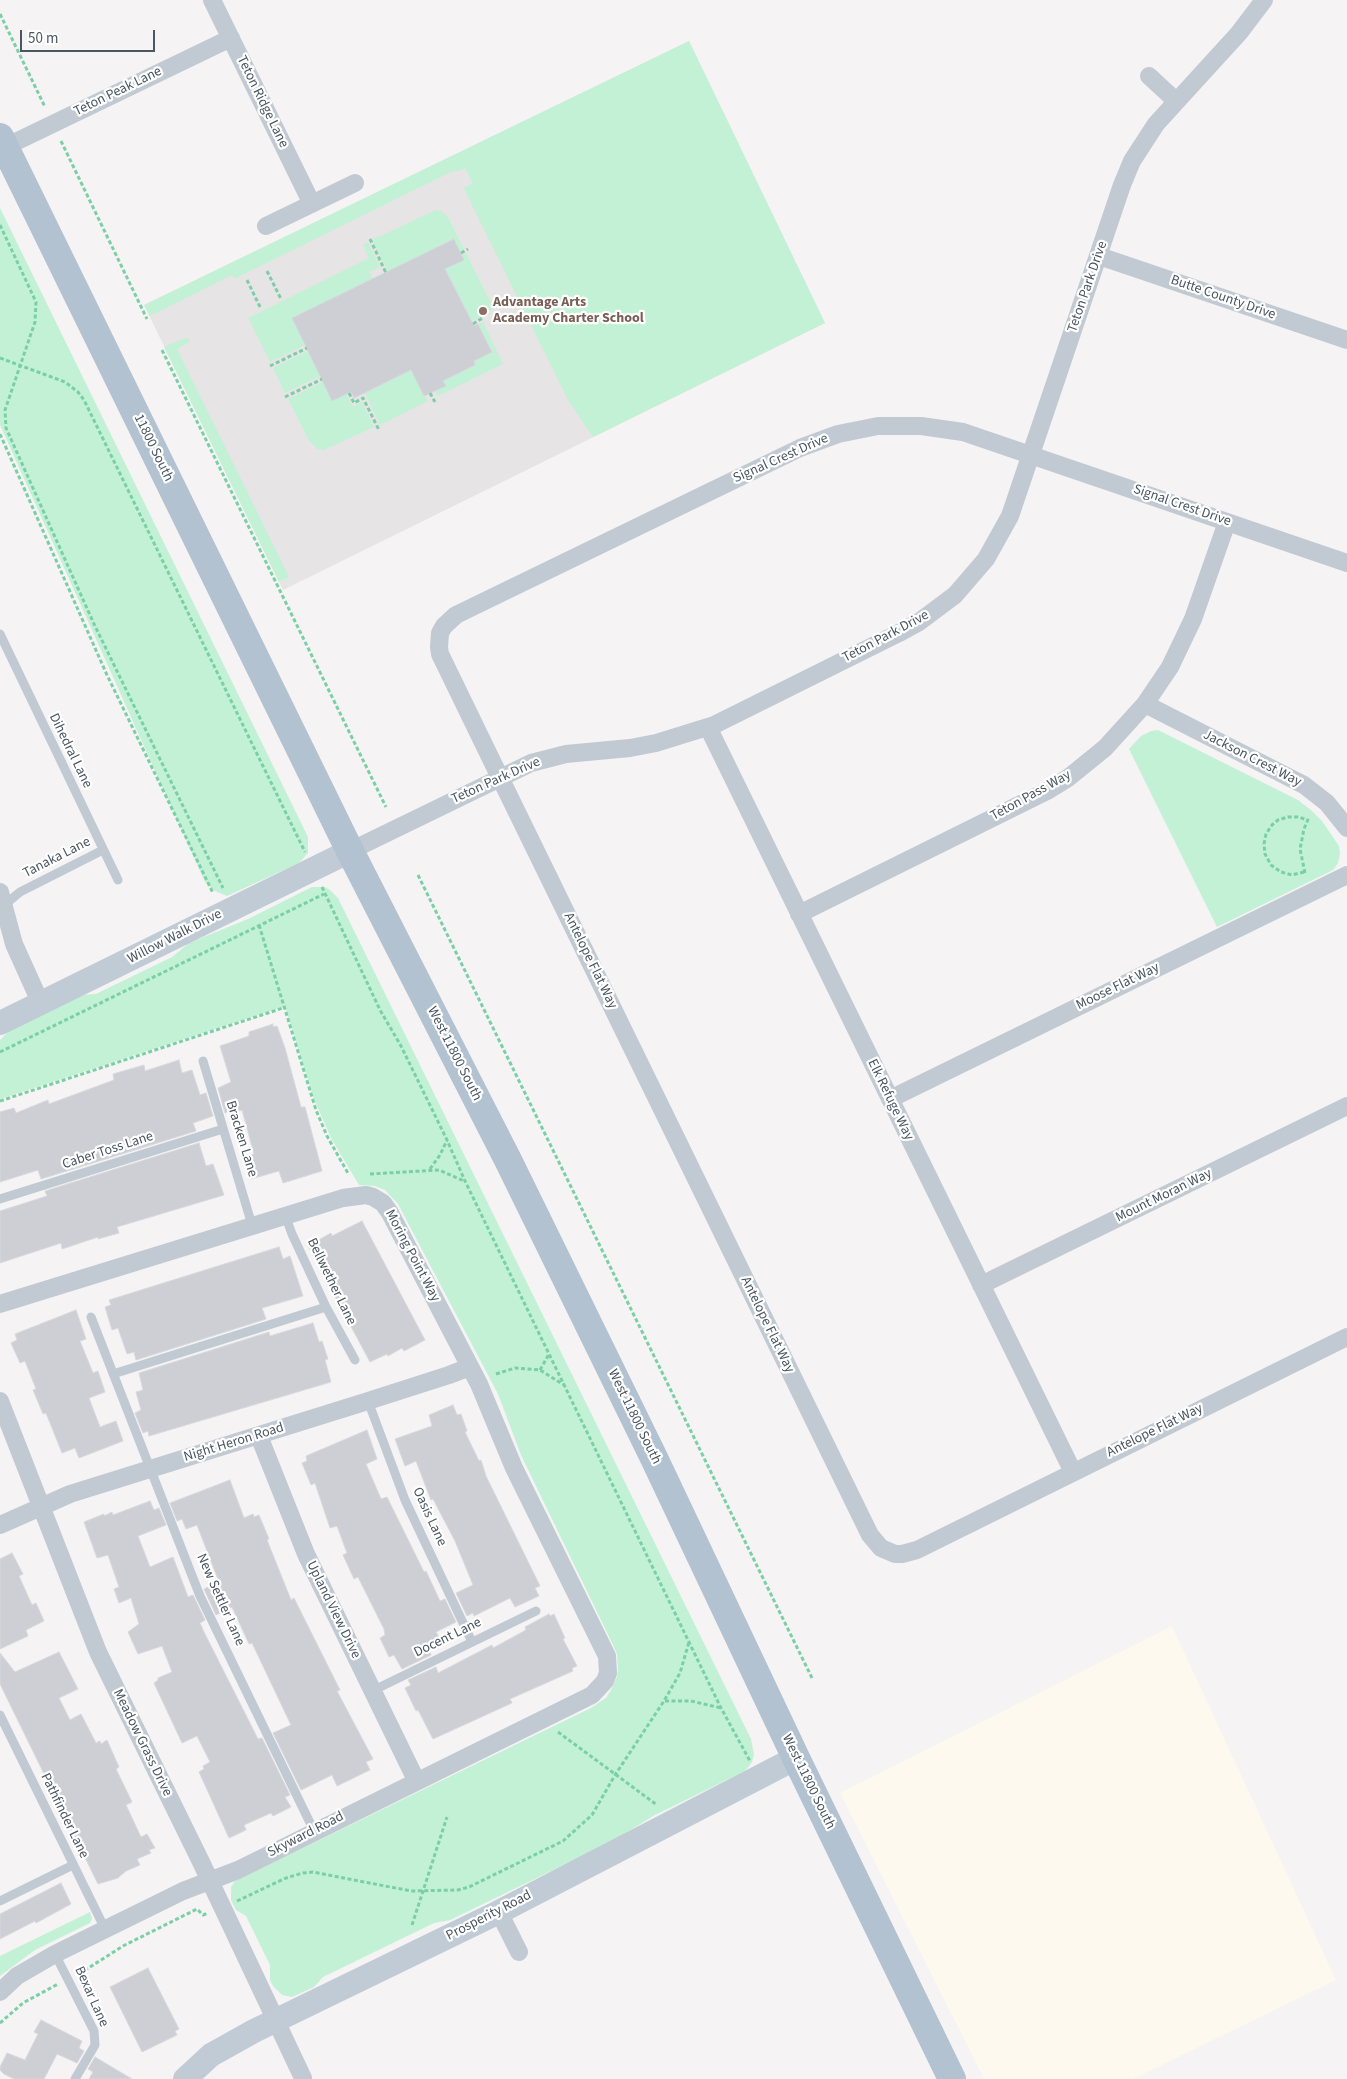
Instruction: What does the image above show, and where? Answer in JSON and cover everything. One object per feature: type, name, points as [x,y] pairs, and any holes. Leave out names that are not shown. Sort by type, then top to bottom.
[{"type":"main road","name":"11800 South","points":[[3,142],[305,759]]},
{"type":"main road","name":"West 11800 South","points":[[305,759],[508,1160],[654,1458],[796,1758],[952,2079]]},
{"type":"street","name":"Teton Ridge Lane","points":[[212,0],[312,204]]},
{"type":"street","name":"Teton Park Drive","points":[[350,851],[500,777],[547,758],[566,754],[656,744],[708,727],[899,633],[919,622],[955,595],[976,572],[999,538],[1010,516],[1122,185],[1132,162],[1156,124],[1239,33],[1264,0]]},
{"type":"street","name":"Teton Peak Lane","points":[[3,142],[230,38]]},
{"type":"street","points":[[1149,76],[1176,101]]},
{"type":"street","points":[[266,226],[355,183]]},
{"type":"street","name":"Butte County Drive","points":[[1099,256],[1347,340]]},
{"type":"street","name":"Signal Crest Drive","points":[[440,633],[450,619],[465,611],[800,448],[838,434],[878,426],[921,426],[963,432],[1347,563]]},
{"type":"street","name":"Teton Pass Way","points":[[799,914],[1048,791],[1068,778],[1105,748],[1145,704],[1170,667],[1193,619],[1227,522]]},
{"type":"street","name":"Antelope Flat Way","points":[[440,633],[440,654],[874,1542],[888,1552],[895,1554],[910,1553],[1347,1337]]},
{"type":"street","name":"Jackson Crest Way","points":[[1145,704],[1304,785],[1327,803],[1347,828]]},
{"type":"street","name":"Elk Refuge Way","points":[[708,727],[1073,1472]]},
{"type":"street","name":"Willow Walk Drive","points":[[0,1023],[350,851]]},
{"type":"street","name":"Moose Flat Way","points":[[890,1099],[1347,875]]},
{"type":"street","points":[[1,902],[22,966],[41,1004]]},
{"type":"street","name":"Mount Moran Way","points":[[982,1285],[1347,1106]]},
{"type":"street","name":"Moring Point Way","points":[[0,1304],[343,1198],[373,1196],[383,1203],[390,1213],[479,1384],[514,1468],[607,1656],[608,1673]]},
{"type":"street","name":"Night Heron Road","points":[[0,1525],[70,1494],[259,1436],[449,1375],[470,1366]]},
{"type":"street","name":"Meadow Grass Drive","points":[[0,1401],[98,1652],[210,1881],[274,2021],[303,2078]]},
{"type":"street","name":"Upland View Drive","points":[[259,1436],[306,1554],[416,1780]]},
{"type":"street","name":"Skyward Road","points":[[0,1992],[17,1976],[55,1954],[184,1891],[238,1870],[416,1780],[592,1695],[605,1681],[608,1673]]},
{"type":"street","name":"Prosperity Road","points":[[185,2079],[211,2056],[274,2021],[499,1912],[796,1758]]},
{"type":"street","points":[[499,1912],[519,1952]]},
{"type":"lane","name":"Dihedral Lane","points":[[0,634],[118,880]]},
{"type":"lane","name":"Tanaka Lane","points":[[1,902],[103,850]]},
{"type":"lane","name":"Bracken Lane","points":[[203,1061],[252,1225]]},
{"type":"lane","name":"Caber Toss Lane","points":[[0,1199],[223,1128]]},
{"type":"lane","name":"Bellwether Lane","points":[[285,1215],[326,1307],[355,1360]]},
{"type":"lane","points":[[113,1374],[326,1307]]},
{"type":"lane","name":"New Settler Lane","points":[[90,1317],[200,1596],[314,1831]]},
{"type":"lane","name":"Oasis Lane","points":[[368,1401],[405,1500],[472,1642]]},
{"type":"lane","name":"Docent Lane","points":[[372,1690],[536,1611]]},
{"type":"lane","name":"Pathfinder Lane","points":[[0,1715],[105,1929]]},
{"type":"lane","points":[[0,1901],[73,1865]]},
{"type":"lane","name":"Bexar Lane","points":[[55,1954],[91,2025],[95,2038],[95,2045],[75,2079]]},
{"type":"path","points":[[0,14],[45,107]]},
{"type":"path","points":[[61,141],[147,319]]},
{"type":"path","points":[[0,226],[36,302],[35,322],[5,410],[4,423],[94,624],[223,888]]},
{"type":"path","points":[[370,239],[386,272]]},
{"type":"path","points":[[461,253],[468,249]]},
{"type":"path","points":[[267,271],[281,299]]},
{"type":"path","points":[[247,280],[261,309]]},
{"type":"path","points":[[473,324],[484,316]]},
{"type":"path","points":[[270,366],[307,348]]},
{"type":"path","points":[[162,350],[386,807]]},
{"type":"path","points":[[0,358],[64,382],[78,392],[84,400],[303,849]]},
{"type":"path","points":[[285,397],[322,379]]},
{"type":"path","points":[[349,393],[354,403],[363,398],[379,430]]},
{"type":"path","points":[[430,393],[435,402]]},
{"type":"path","points":[[0,434],[107,675],[213,893]]},
{"type":"path","points":[[1288,817],[1308,818],[1300,848],[1305,874],[1292,875],[1271,865],[1265,854],[1264,844],[1266,834],[1272,825],[1278,820],[1288,817]]},
{"type":"path","points":[[418,876],[812,1678]]},
{"type":"path","points":[[322,887],[380,1010],[401,1046],[447,1140],[465,1181],[721,1708],[749,1761],[752,1762]]},
{"type":"path","points":[[0,1052],[324,894]]},
{"type":"path","points":[[258,925],[316,1110],[327,1136],[349,1175]]},
{"type":"path","points":[[0,1100],[283,1008]]},
{"type":"path","points":[[430,1169],[440,1155],[447,1140]]},
{"type":"path","points":[[370,1174],[430,1169],[448,1172],[465,1181]]},
{"type":"path","points":[[540,1370],[549,1354]]},
{"type":"path","points":[[496,1374],[515,1368],[540,1370],[565,1386]]},
{"type":"path","points":[[244,1899],[293,1876],[313,1872],[423,1892],[458,1890],[469,1887],[563,1841],[592,1815],[615,1775],[664,1701],[680,1673],[689,1641]]},
{"type":"path","points":[[664,1701],[691,1701],[721,1708]]},
{"type":"path","points":[[558,1732],[657,1805]]},
{"type":"path","points":[[412,1924],[447,1817]]},
{"type":"path","points":[[0,2023],[28,2000],[69,1979],[123,1946],[197,1909],[203,1915]]},
{"type":"shaded area","name":"Advantage Arts Academy Charter School","points":[[689,41],[825,323],[283,590],[144,305]]},
{"type":"shaded area","points":[[1172,1626],[1336,1980],[1133,2079],[984,2079],[840,1793]]},
{"type":"green space","points":[[689,41],[825,323],[593,437],[568,400],[469,199],[464,188],[473,183],[465,168],[456,172],[455,170],[234,279],[232,275],[150,316],[144,305]]},
{"type":"green space","points":[[0,208],[308,837],[308,853],[299,863],[227,896],[215,891],[205,882],[0,425]]},
{"type":"green space","points":[[436,210],[441,211],[448,217],[464,249],[460,251],[454,240],[388,272],[372,240]]},
{"type":"green space","points":[[368,242],[380,267],[369,272],[373,279],[305,345],[270,362],[248,318],[369,258],[363,245]]},
{"type":"green space","points":[[466,253],[494,309],[471,321],[445,269],[464,260],[462,255]]},
{"type":"green space","points":[[483,322],[503,364],[438,396],[435,391],[445,386],[443,381],[475,365],[474,361],[492,352],[478,324]]},
{"type":"green space","points":[[185,338],[189,339],[189,342],[177,349],[289,577],[279,582],[164,347]]},
{"type":"green space","points":[[308,351],[320,376],[285,393],[273,368]]},
{"type":"green space","points":[[411,370],[428,401],[380,425],[365,393]]},
{"type":"green space","points":[[323,382],[346,394],[353,407],[362,402],[374,427],[324,450],[318,449],[309,441],[288,399]]},
{"type":"green space","points":[[1158,730],[1298,800],[1312,811],[1322,821],[1339,846],[1338,863],[1333,870],[1217,927],[1129,749],[1141,736]]},
{"type":"green space","points":[[312,887],[325,887],[338,898],[751,1739],[754,1754],[752,1762],[745,1771],[653,1816],[613,1841],[450,1920],[434,1923],[323,1977],[314,1987],[292,1997],[282,1995],[270,1980],[270,1965],[246,1916],[236,1910],[231,1900],[231,1887],[235,1881],[591,1708],[606,1698],[617,1677],[618,1669],[617,1654],[614,1647],[521,1455],[498,1394],[398,1204],[385,1190],[375,1186],[359,1185],[331,1138],[314,1099],[285,1006],[0,1099],[0,1040],[10,1030],[83,995],[96,994],[172,957],[189,943],[248,919]]},
{"type":"green space","points":[[90,1912],[92,1919],[90,1923],[35,1950],[0,1976],[0,1956]]},
{"type":"building","name":"Advantage Arts Academy Charter School","points":[[454,239],[464,260],[445,269],[474,326],[478,324],[492,352],[474,361],[475,365],[443,381],[446,386],[424,396],[411,370],[354,398],[351,392],[332,401],[292,318]]},
{"type":"building","points":[[273,1024],[273,1027],[277,1026],[285,1048],[301,1107],[305,1107],[322,1171],[283,1183],[279,1171],[251,1179],[245,1157],[254,1154],[242,1110],[233,1113],[232,1110],[225,1113],[218,1088],[231,1082],[220,1046],[249,1036],[249,1032]]},
{"type":"building","points":[[179,1060],[182,1073],[192,1070],[200,1095],[206,1093],[213,1116],[193,1123],[196,1131],[41,1179],[38,1170],[0,1182],[0,1112],[14,1108],[16,1113],[48,1100],[49,1104],[114,1080],[113,1074],[144,1065],[145,1071]]},
{"type":"building","points":[[199,1143],[206,1166],[213,1164],[224,1195],[117,1227],[119,1233],[98,1239],[98,1237],[62,1249],[61,1243],[0,1263],[0,1211],[47,1196],[45,1191]]},
{"type":"building","points":[[362,1221],[425,1340],[404,1351],[402,1348],[388,1356],[387,1354],[370,1362],[308,1246],[331,1233],[332,1236]]},
{"type":"building","points":[[279,1247],[283,1259],[290,1256],[303,1296],[262,1308],[266,1319],[136,1360],[134,1352],[127,1354],[118,1328],[112,1330],[105,1307],[111,1305],[109,1300]]},
{"type":"building","points":[[76,1310],[86,1339],[80,1341],[93,1373],[98,1371],[105,1392],[89,1398],[100,1427],[116,1421],[123,1441],[79,1458],[75,1448],[62,1453],[46,1413],[43,1414],[33,1390],[36,1389],[25,1361],[20,1363],[11,1343],[17,1340],[15,1334]]},
{"type":"building","points":[[313,1323],[319,1342],[322,1341],[328,1359],[325,1360],[331,1382],[149,1436],[148,1431],[143,1433],[135,1413],[141,1410],[136,1392],[143,1390],[139,1373],[269,1332],[270,1336]]},
{"type":"building","points":[[453,1405],[457,1415],[461,1414],[467,1431],[465,1432],[479,1461],[481,1460],[486,1476],[540,1586],[535,1588],[539,1596],[515,1607],[510,1598],[474,1616],[473,1613],[467,1616],[456,1593],[473,1585],[455,1541],[433,1499],[431,1500],[416,1461],[405,1466],[395,1439],[432,1426],[429,1415]]},
{"type":"building","points":[[367,1430],[377,1459],[366,1464],[381,1499],[387,1497],[440,1601],[445,1599],[456,1622],[436,1632],[441,1640],[428,1646],[431,1655],[402,1669],[394,1655],[389,1657],[380,1638],[385,1635],[384,1629],[358,1577],[354,1579],[343,1555],[347,1553],[337,1526],[330,1528],[315,1483],[311,1485],[302,1463],[307,1461],[306,1456]]},
{"type":"building","points":[[230,1480],[244,1518],[253,1514],[254,1517],[259,1515],[291,1600],[294,1598],[340,1690],[337,1691],[373,1759],[366,1762],[370,1770],[337,1786],[332,1775],[301,1790],[273,1733],[291,1725],[252,1643],[249,1644],[232,1607],[216,1615],[204,1589],[219,1582],[197,1525],[186,1529],[182,1519],[177,1521],[170,1503]]},
{"type":"building","points":[[150,1501],[154,1510],[159,1508],[166,1525],[138,1536],[150,1567],[173,1557],[188,1597],[193,1595],[205,1620],[200,1623],[204,1632],[258,1739],[262,1738],[290,1795],[285,1797],[291,1807],[273,1816],[271,1813],[244,1825],[246,1830],[229,1838],[199,1772],[204,1769],[203,1766],[210,1762],[197,1736],[182,1743],[154,1683],[158,1678],[172,1672],[162,1646],[138,1654],[128,1632],[139,1624],[131,1598],[119,1603],[114,1589],[119,1587],[108,1555],[97,1558],[84,1522],[112,1512],[113,1515]]},
{"type":"building","points":[[12,1553],[23,1574],[19,1576],[32,1605],[36,1603],[44,1621],[26,1630],[28,1636],[0,1649],[0,1559]]},
{"type":"building","points":[[549,1614],[550,1616],[554,1614],[565,1638],[563,1639],[577,1666],[572,1668],[573,1671],[510,1699],[512,1703],[433,1739],[405,1688],[411,1685],[408,1680],[436,1667],[438,1673],[492,1645],[493,1648],[526,1630],[525,1627]]},
{"type":"building","points":[[59,1652],[78,1689],[59,1698],[70,1720],[81,1714],[96,1743],[100,1741],[101,1744],[107,1740],[119,1767],[116,1769],[132,1802],[126,1805],[141,1837],[147,1834],[155,1848],[149,1850],[151,1853],[137,1859],[140,1865],[126,1871],[118,1878],[98,1884],[0,1684],[0,1653],[15,1672]]},
{"type":"building","points":[[61,1883],[71,1904],[36,1923],[35,1921],[0,1939],[0,1914]]},
{"type":"building","points":[[148,1968],[179,2029],[175,2031],[177,2035],[142,2052],[110,1987]]},
{"type":"building","points":[[41,2020],[82,2041],[79,2048],[84,2051],[77,2063],[57,2054],[44,2079],[14,2079],[4,2074],[0,2067],[7,2053],[25,2060],[38,2034],[34,2032]]},
{"type":"building","points":[[95,2057],[132,2079],[89,2079],[93,2072],[88,2069]]},
{"type":"place","name":"Advantage Arts Academy Charter School","points":[[483,311]]}]
